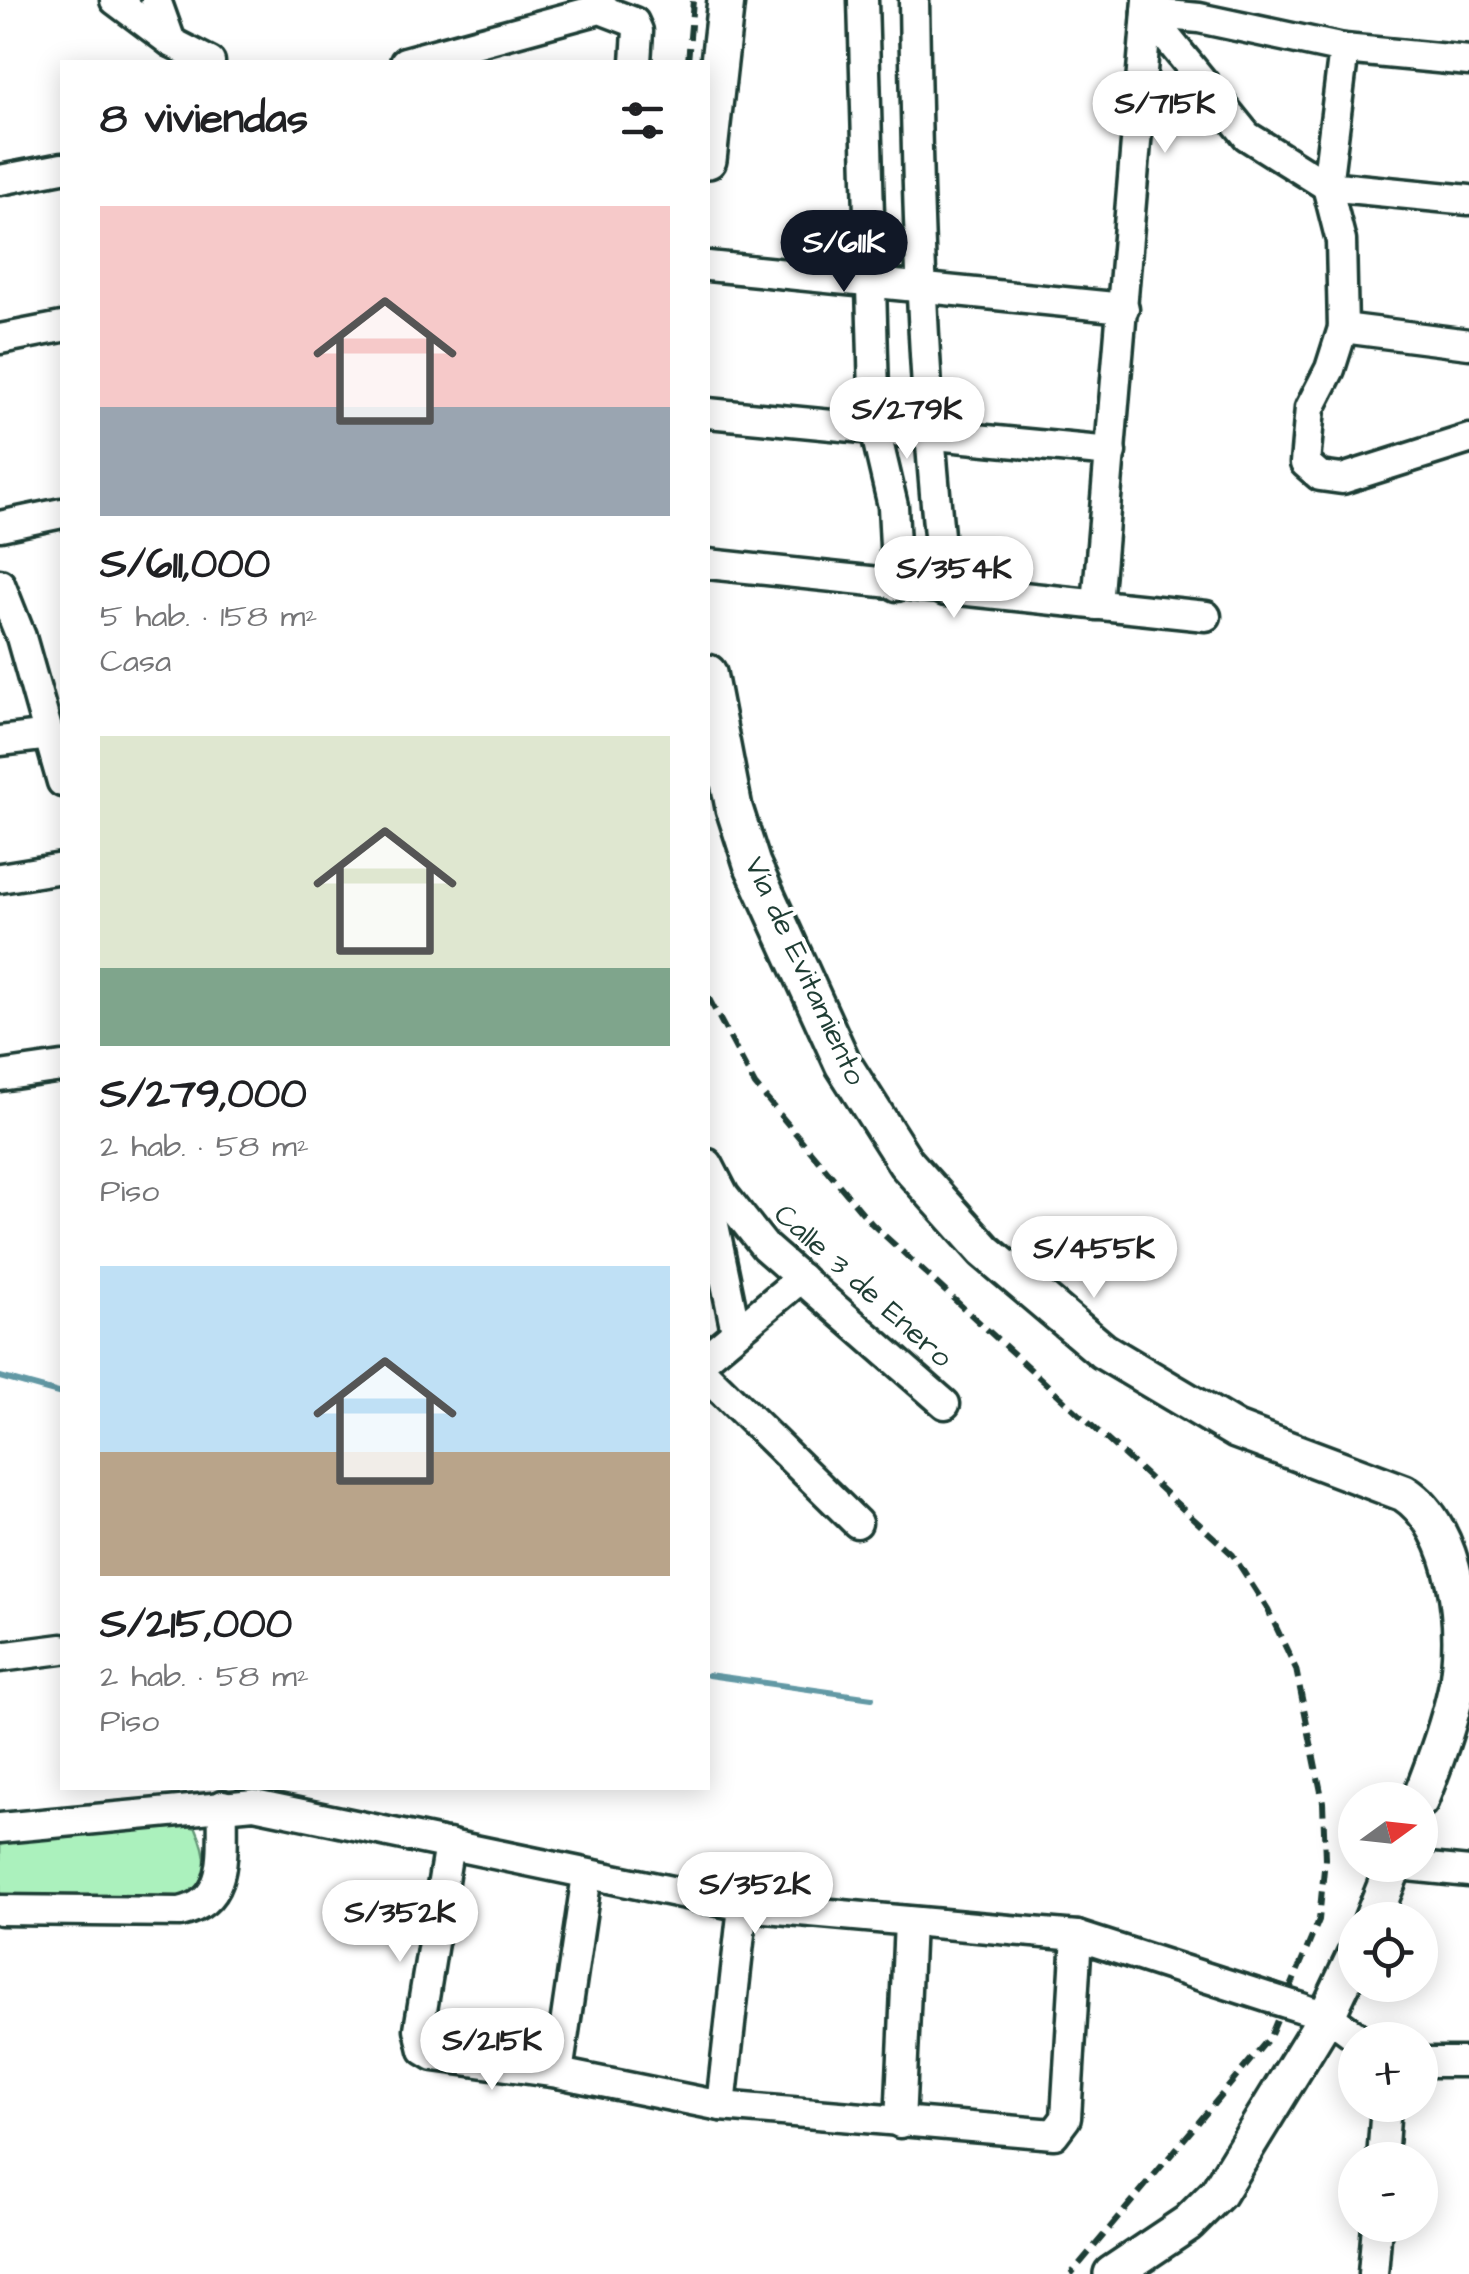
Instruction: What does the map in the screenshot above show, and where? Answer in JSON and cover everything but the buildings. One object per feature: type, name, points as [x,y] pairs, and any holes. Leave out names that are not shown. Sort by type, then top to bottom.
[{"type":"main road","points":[[710,142],[726,0]]},
{"type":"main road","name":"Vía de Evitamiento","points":[[710,683],[734,808],[752,864],[843,1064],[906,1163],[985,1252],[1102,1351],[1236,1430],[1404,1493],[1422,1505],[1446,1542],[1458,1612],[1462,1691],[1427,1782]]},
{"type":"main road","points":[[1112,2274],[1188,2223],[1218,2194],[1316,2012],[1338,1980]]},
{"type":"street","points":[[115,0],[174,52],[203,60]]},
{"type":"street","points":[[156,0],[174,52]]},
{"type":"street","points":[[863,0],[874,429],[893,506],[897,586]]},
{"type":"street","points":[[914,0],[918,284],[926,435],[945,591]]},
{"type":"street","points":[[412,60],[602,5],[634,22],[638,31],[636,60]]},
{"type":"street","points":[[1148,7],[1344,49],[1469,61]]},
{"type":"street","points":[[1148,7],[1247,136],[1327,186],[1469,200]]},
{"type":"street","points":[[1097,605],[1148,7]]},
{"type":"street","points":[[1344,49],[1327,186],[1341,240],[1342,328],[1310,408],[1304,463],[1320,476],[1342,479],[1469,438]]},
{"type":"street","points":[[0,180],[60,168]]},
{"type":"street","points":[[710,266],[918,284],[1124,308]]},
{"type":"street","points":[[0,339],[60,328]]},
{"type":"street","points":[[1342,328],[1469,344]]},
{"type":"street","points":[[710,413],[1112,452]]},
{"type":"street","points":[[0,526],[60,513]]},
{"type":"street","points":[[710,564],[1206,616]]},
{"type":"street","points":[[0,584],[51,696],[50,735],[60,774]]},
{"type":"street","points":[[0,742],[50,735]]},
{"type":"street","points":[[0,878],[60,868]]},
{"type":"street","points":[[0,1076],[60,1067]]},
{"type":"street","name":"Calle 3 de Enero","points":[[710,1167],[742,1220],[801,1278],[945,1404]]},
{"type":"street","points":[[710,1214],[716,1268],[736,1331]]},
{"type":"street","points":[[710,1354],[801,1278]]},
{"type":"street","points":[[710,1379],[857,1524]]},
{"type":"street","points":[[0,1656],[60,1649]]},
{"type":"street","points":[[0,1828],[223,1806],[255,1796],[449,1844],[743,1906],[1077,1936],[1316,2012],[1338,2026]]},
{"type":"street","points":[[0,1910],[198,1909],[216,1888],[223,1806]]},
{"type":"street","points":[[449,1844],[419,2029],[421,2044],[434,2056],[558,2073],[721,2106],[1043,2136],[1060,2131],[1066,2118],[1077,1936]]},
{"type":"street","points":[[1438,1869],[1469,1872]]},
{"type":"street","points":[[558,2073],[587,1875]]},
{"type":"street","points":[[721,2106],[743,1906]]},
{"type":"street","points":[[900,2123],[908,1922]]},
{"type":"street","points":[[1438,2062],[1469,2062]]},
{"type":"street","points":[[1373,2274],[1376,2242]]},
{"type":"green space","points":[[185,1825],[196,1828],[205,1856],[201,1880],[188,1896],[0,1897],[0,1840]]},
{"type":"waterway","points":[[0,1377],[60,1393]]},
{"type":"waterway","points":[[710,1675],[872,1698]]},
{"type":"railway","points":[[688,60],[693,0]]},
{"type":"railway","points":[[710,1001],[755,1085],[872,1224],[1233,1555],[1268,1610],[1296,1669],[1323,1802],[1325,1859],[1319,1920],[1270,2037],[1071,2274]]}]
